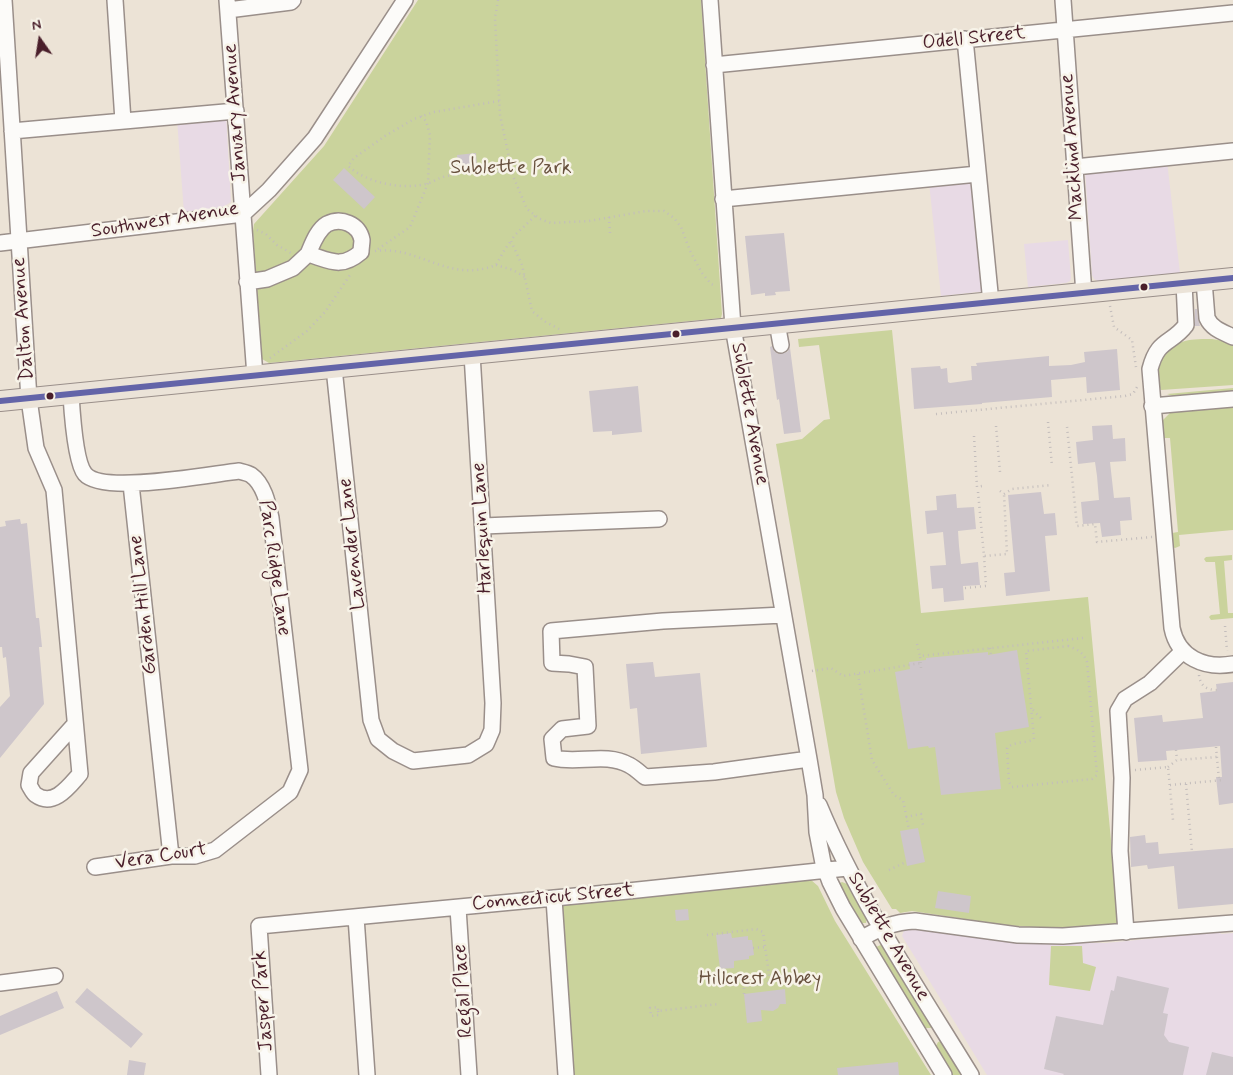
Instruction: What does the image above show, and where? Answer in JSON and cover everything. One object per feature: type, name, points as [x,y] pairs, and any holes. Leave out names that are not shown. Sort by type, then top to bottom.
[{"type":"main road","points":[[0,401],[1233,278]]},
{"type":"street","name":"Dalton Avenue","points":[[4,0],[5,107],[12,131],[29,399],[36,448],[54,490],[80,774],[60,796],[47,799],[36,795],[29,785],[31,773],[75,724]]},
{"type":"street","points":[[115,0],[123,121]]},
{"type":"street","points":[[228,5],[292,2],[293,0]]},
{"type":"street","name":"Southwest Avenue","points":[[0,244],[243,214],[268,190],[315,138],[406,0]]},
{"type":"street","name":"Sublette Avenue","points":[[710,0],[733,327],[815,795],[817,832],[826,870],[843,908],[944,1075]]},
{"type":"street","name":"Macklind Avenue","points":[[1063,0],[1084,294]]},
{"type":"street","name":"January Avenue","points":[[228,5],[255,376]]},
{"type":"street","name":"Odell Street","points":[[714,65],[1233,13]]},
{"type":"street","points":[[965,39],[991,303]]},
{"type":"street","points":[[12,131],[236,111]]},
{"type":"street","points":[[1075,167],[1233,151]]},
{"type":"street","points":[[723,199],[978,174]]},
{"type":"street","points":[[247,282],[266,278],[293,268],[306,256]]},
{"type":"street","points":[[1194,282],[1210,323],[1219,331],[1233,338]]},
{"type":"street","points":[[1194,282],[1186,326],[1178,334],[1164,342],[1157,350],[1150,369],[1172,628],[1174,637],[1182,652],[1201,662],[1215,665],[1233,664]]},
{"type":"street","points":[[777,323],[781,345]]},
{"type":"street","name":"Harlequin Lane","points":[[472,354],[492,703]]},
{"type":"street","name":"Lavender Lane","points":[[334,368],[371,720],[378,739],[393,752],[413,762],[468,754],[486,744],[492,730],[492,703]]},
{"type":"street","points":[[71,394],[78,460],[84,473],[92,479],[106,483],[131,484]]},
{"type":"street","points":[[1152,406],[1233,399]]},
{"type":"street","name":"Parc Ridge Lane","points":[[131,484],[240,471],[251,475],[263,492],[271,518],[300,770],[293,785]]},
{"type":"street","name":"Garden Hill Lane","points":[[131,484],[171,856]]},
{"type":"street","points":[[483,526],[659,519]]},
{"type":"street","points":[[784,615],[551,631],[552,663],[569,664],[584,668],[588,726],[562,729],[552,739],[554,758],[566,761],[612,759],[629,765],[645,777],[714,772],[809,759]]},
{"type":"street","points":[[1126,932],[1119,845],[1122,778],[1118,712],[1125,699],[1150,683],[1182,652]]},
{"type":"street","name":"Vera Court","points":[[95,867],[171,856],[196,856],[216,850],[288,794],[293,785]]},
{"type":"street","name":"Sublette Avenue","points":[[815,795],[847,868],[880,928],[971,1075]]},
{"type":"street","name":"Connecticut Street","points":[[259,926],[458,908],[847,868]]},
{"type":"street","points":[[554,898],[566,1075]]},
{"type":"street","name":"Regal Place","points":[[458,908],[469,1075]]},
{"type":"street","points":[[356,917],[367,1075]]},
{"type":"street","points":[[861,939],[889,924],[915,921],[1018,935],[1063,936],[1233,923]]},
{"type":"street","name":"Jasper Park","points":[[259,926],[269,1075]]},
{"type":"street","points":[[0,983],[55,976]]},
{"type":"path","points":[[498,0],[495,18],[500,82],[500,115],[513,172],[528,209],[535,216],[551,224],[589,221],[646,211],[664,211],[674,218],[681,227],[690,251],[702,272],[711,284],[716,286]]},
{"type":"path","points":[[499,101],[421,116],[385,136],[354,158],[348,166],[357,174],[377,182],[405,185],[428,183],[441,177],[471,172],[513,172]]},
{"type":"path","points":[[369,254],[410,227],[428,183],[430,135],[426,121],[421,116]]},
{"type":"path","points":[[496,265],[515,235],[535,216]]},
{"type":"path","points":[[608,217],[610,233]]},
{"type":"path","points":[[260,232],[266,234],[277,245],[294,254],[306,256]]},
{"type":"path","points":[[511,241],[522,265],[532,311],[544,321],[562,330]]},
{"type":"path","points":[[375,250],[396,250],[460,271],[496,265],[513,270],[525,277]]},
{"type":"path","points":[[272,356],[307,331],[325,312],[353,269]]},
{"type":"path","points":[[1110,306],[1114,327],[1132,340],[1136,375]]},
{"type":"path","points":[[936,414],[1130,396],[1136,391],[1137,384]]},
{"type":"path","points":[[994,408],[994,413]]},
{"type":"path","points":[[1048,422],[1052,466]]},
{"type":"path","points":[[996,426],[1000,472]]},
{"type":"path","points":[[1068,427],[1077,526],[1095,524],[1097,542],[1152,537]]},
{"type":"path","points":[[974,436],[977,487],[982,486]]},
{"type":"path","points":[[1004,494],[1012,489],[1052,485]]},
{"type":"path","points":[[1000,491],[1004,494]]},
{"type":"path","points":[[965,588],[986,586],[978,492]]},
{"type":"path","points":[[984,556],[1007,554],[1004,494]]},
{"type":"path","points":[[1225,626],[1227,646]]},
{"type":"path","points":[[920,656],[1083,638]]},
{"type":"path","points":[[918,644],[921,668]]},
{"type":"path","points":[[1028,644],[1026,652],[1034,739],[1029,742],[1010,745],[1007,748],[1012,787],[1092,779],[1098,775],[1086,658],[1075,648],[1068,646],[1028,650]]},
{"type":"path","points":[[990,648],[991,656]]},
{"type":"path","points":[[812,671],[828,668],[843,676],[921,664]]},
{"type":"path","points":[[1204,673],[1199,671],[1201,683],[1210,690],[1216,690]]},
{"type":"path","points":[[858,674],[872,760],[894,795],[903,800],[909,830]]},
{"type":"path","points":[[1032,709],[1042,719]]},
{"type":"path","points":[[1029,725],[1034,724]]},
{"type":"path","points":[[1170,785],[1221,780],[1216,747]]},
{"type":"path","points":[[1176,750],[1176,760]]},
{"type":"path","points":[[1130,767],[1135,770],[1168,767],[1176,760],[1217,757]]},
{"type":"path","points":[[1168,767],[1174,820]]},
{"type":"path","points":[[1186,784],[1192,852]]},
{"type":"path","points":[[906,817],[921,814],[923,825]]},
{"type":"path","points":[[889,870],[906,862]]},
{"type":"path","points":[[707,935],[760,930],[764,935],[771,989]]},
{"type":"path","points":[[753,948],[766,947]]},
{"type":"path","points":[[744,994],[744,988],[747,986],[770,983]]},
{"type":"path","points":[[658,1011],[719,1004]]},
{"type":"path","points":[[658,1007],[658,1011],[659,1015],[651,1016],[650,1008],[658,1007]]},
{"type":"shaded area","points":[[226,114],[231,202],[220,209],[184,213],[177,119]]},
{"type":"shaded area","points":[[1167,161],[1180,273],[1098,281],[1094,279],[1092,275],[1085,170]]},
{"type":"shaded area","points":[[976,178],[987,291],[941,296],[929,182]]},
{"type":"shaded area","points":[[1068,240],[1070,281],[1028,287],[1024,244]]},
{"type":"shaded area","points":[[921,926],[949,933],[1027,943],[1106,943],[1220,932],[1221,934],[1233,933],[1233,1075],[987,1075],[902,936],[904,930]]},
{"type":"green space","name":"Sublette Park","points":[[418,0],[701,0],[721,318],[269,363],[262,359],[254,224],[324,146]]},
{"type":"green space","points":[[892,330],[921,613],[1088,597],[1119,925],[1043,928],[1005,925],[912,911],[900,913],[896,909],[892,909],[863,862],[844,818],[836,792],[776,444],[802,439],[824,420],[830,419],[819,345],[799,347],[798,339]]},
{"type":"green space","points":[[1212,339],[1224,341],[1233,346],[1233,385],[1161,390],[1157,375],[1158,367],[1165,354],[1171,348],[1185,341]]},
{"type":"green space","points":[[1233,388],[1233,391],[1229,392],[1176,397],[1167,394]]},
{"type":"green space","points":[[1233,406],[1233,530],[1179,535],[1180,546],[1175,548],[1173,547],[1172,533],[1178,532],[1170,438],[1163,438],[1163,420],[1171,412],[1176,411]]},
{"type":"green space","points":[[1232,555],[1232,560],[1224,561],[1228,613],[1233,613],[1233,618],[1211,620],[1209,617],[1211,615],[1220,614],[1215,562],[1206,562],[1204,559],[1206,557]]},
{"type":"green space","name":"Hillcrest Abbey","points":[[811,880],[818,886],[835,921],[931,1075],[572,1075],[559,905]]},
{"type":"green space","points":[[842,882],[847,884],[867,917],[866,923],[859,923],[838,884]]},
{"type":"green space","points":[[883,944],[932,1025],[931,1028],[924,1028],[876,951],[876,947]]},
{"type":"green space","points":[[1051,946],[1082,946],[1083,963],[1096,967],[1090,991],[1049,985]]},
{"type":"green space","points":[[941,1041],[965,1075],[952,1075],[936,1046]]},
{"type":"building","points":[[476,153],[477,166],[458,168],[457,155]]},
{"type":"building","points":[[344,168],[375,197],[364,209],[333,180]]},
{"type":"building","points":[[784,233],[790,291],[775,292],[776,295],[765,296],[765,293],[751,295],[745,236]]},
{"type":"building","points":[[1195,309],[1197,309],[1200,326],[1195,326]]},
{"type":"building","points":[[772,346],[778,354],[787,352],[790,348],[801,432],[784,434],[779,399],[777,400],[770,347]]},
{"type":"building","points":[[1117,349],[1120,390],[1087,393],[1086,377],[1051,380],[1052,397],[914,409],[911,368],[940,366],[941,369],[947,368],[948,382],[950,383],[972,380],[971,366],[977,366],[976,363],[1049,356],[1049,366],[1071,365],[1085,362],[1084,352]]},
{"type":"building","points":[[638,386],[642,432],[612,435],[612,431],[593,432],[589,391]]},
{"type":"building","points":[[1112,425],[1113,439],[1125,438],[1126,461],[1110,462],[1114,498],[1130,497],[1132,520],[1120,521],[1121,535],[1102,537],[1100,523],[1083,524],[1081,502],[1099,500],[1097,476],[1095,462],[1078,464],[1076,442],[1093,440],[1092,426]]},
{"type":"building","points":[[1041,492],[1044,514],[1055,513],[1057,535],[1045,536],[1050,591],[1006,596],[1004,573],[1015,572],[1008,495]]},
{"type":"building","points":[[956,494],[957,508],[974,507],[976,529],[958,531],[959,546],[961,564],[978,562],[980,585],[963,586],[964,600],[944,602],[943,588],[932,589],[930,566],[946,565],[943,532],[927,534],[925,511],[937,510],[936,496]]},
{"type":"building","points":[[20,519],[21,524],[27,523],[36,618],[39,618],[42,647],[39,647],[44,704],[0,758],[0,707],[10,696],[6,657],[3,658],[2,647],[0,647],[0,527],[6,526],[5,521]]},
{"type":"building","points":[[1017,650],[1029,727],[995,733],[1001,789],[941,795],[935,747],[929,748],[928,746],[908,749],[895,672],[910,669],[909,662],[926,660],[926,658],[988,652],[988,655]]},
{"type":"building","points":[[653,662],[655,677],[700,673],[707,747],[641,754],[637,708],[630,709],[626,664]]},
{"type":"building","points":[[1233,682],[1233,803],[1219,805],[1216,777],[1222,777],[1220,746],[1166,751],[1167,760],[1138,762],[1134,718],[1162,715],[1163,722],[1203,718],[1200,693],[1217,691],[1216,684]]},
{"type":"building","points":[[918,828],[925,862],[907,866],[900,831]]},
{"type":"building","points":[[1145,835],[1146,843],[1158,842],[1159,854],[1233,848],[1233,904],[1178,909],[1174,866],[1148,869],[1147,865],[1131,867],[1130,837]]},
{"type":"building","points":[[938,891],[971,896],[969,913],[935,908]]},
{"type":"building","points":[[688,909],[689,920],[676,921],[675,910]]},
{"type":"building","points":[[731,933],[732,938],[748,936],[748,940],[752,940],[754,955],[749,956],[749,959],[734,961],[734,968],[720,969],[716,935]]},
{"type":"building","points":[[1117,976],[1169,988],[1163,1013],[1168,1014],[1164,1035],[1169,1042],[1189,1047],[1183,1075],[1063,1075],[1044,1069],[1056,1016],[1103,1025],[1111,990],[1114,991]]},
{"type":"building","points":[[87,988],[143,1034],[131,1048],[75,1002]]},
{"type":"building","points":[[785,989],[786,1004],[780,1004],[773,1011],[761,1010],[762,1021],[747,1023],[744,994]]},
{"type":"building","points":[[57,991],[64,1008],[0,1035],[0,1016]]},
{"type":"building","points":[[1212,1052],[1233,1057],[1233,1075],[1206,1075]]},
{"type":"building","points":[[129,1060],[146,1063],[144,1075],[127,1075]]},
{"type":"building","points":[[898,1062],[899,1075],[838,1075],[837,1068]]},
{"type":"transit line","points":[[0,401],[1233,278]]}]
